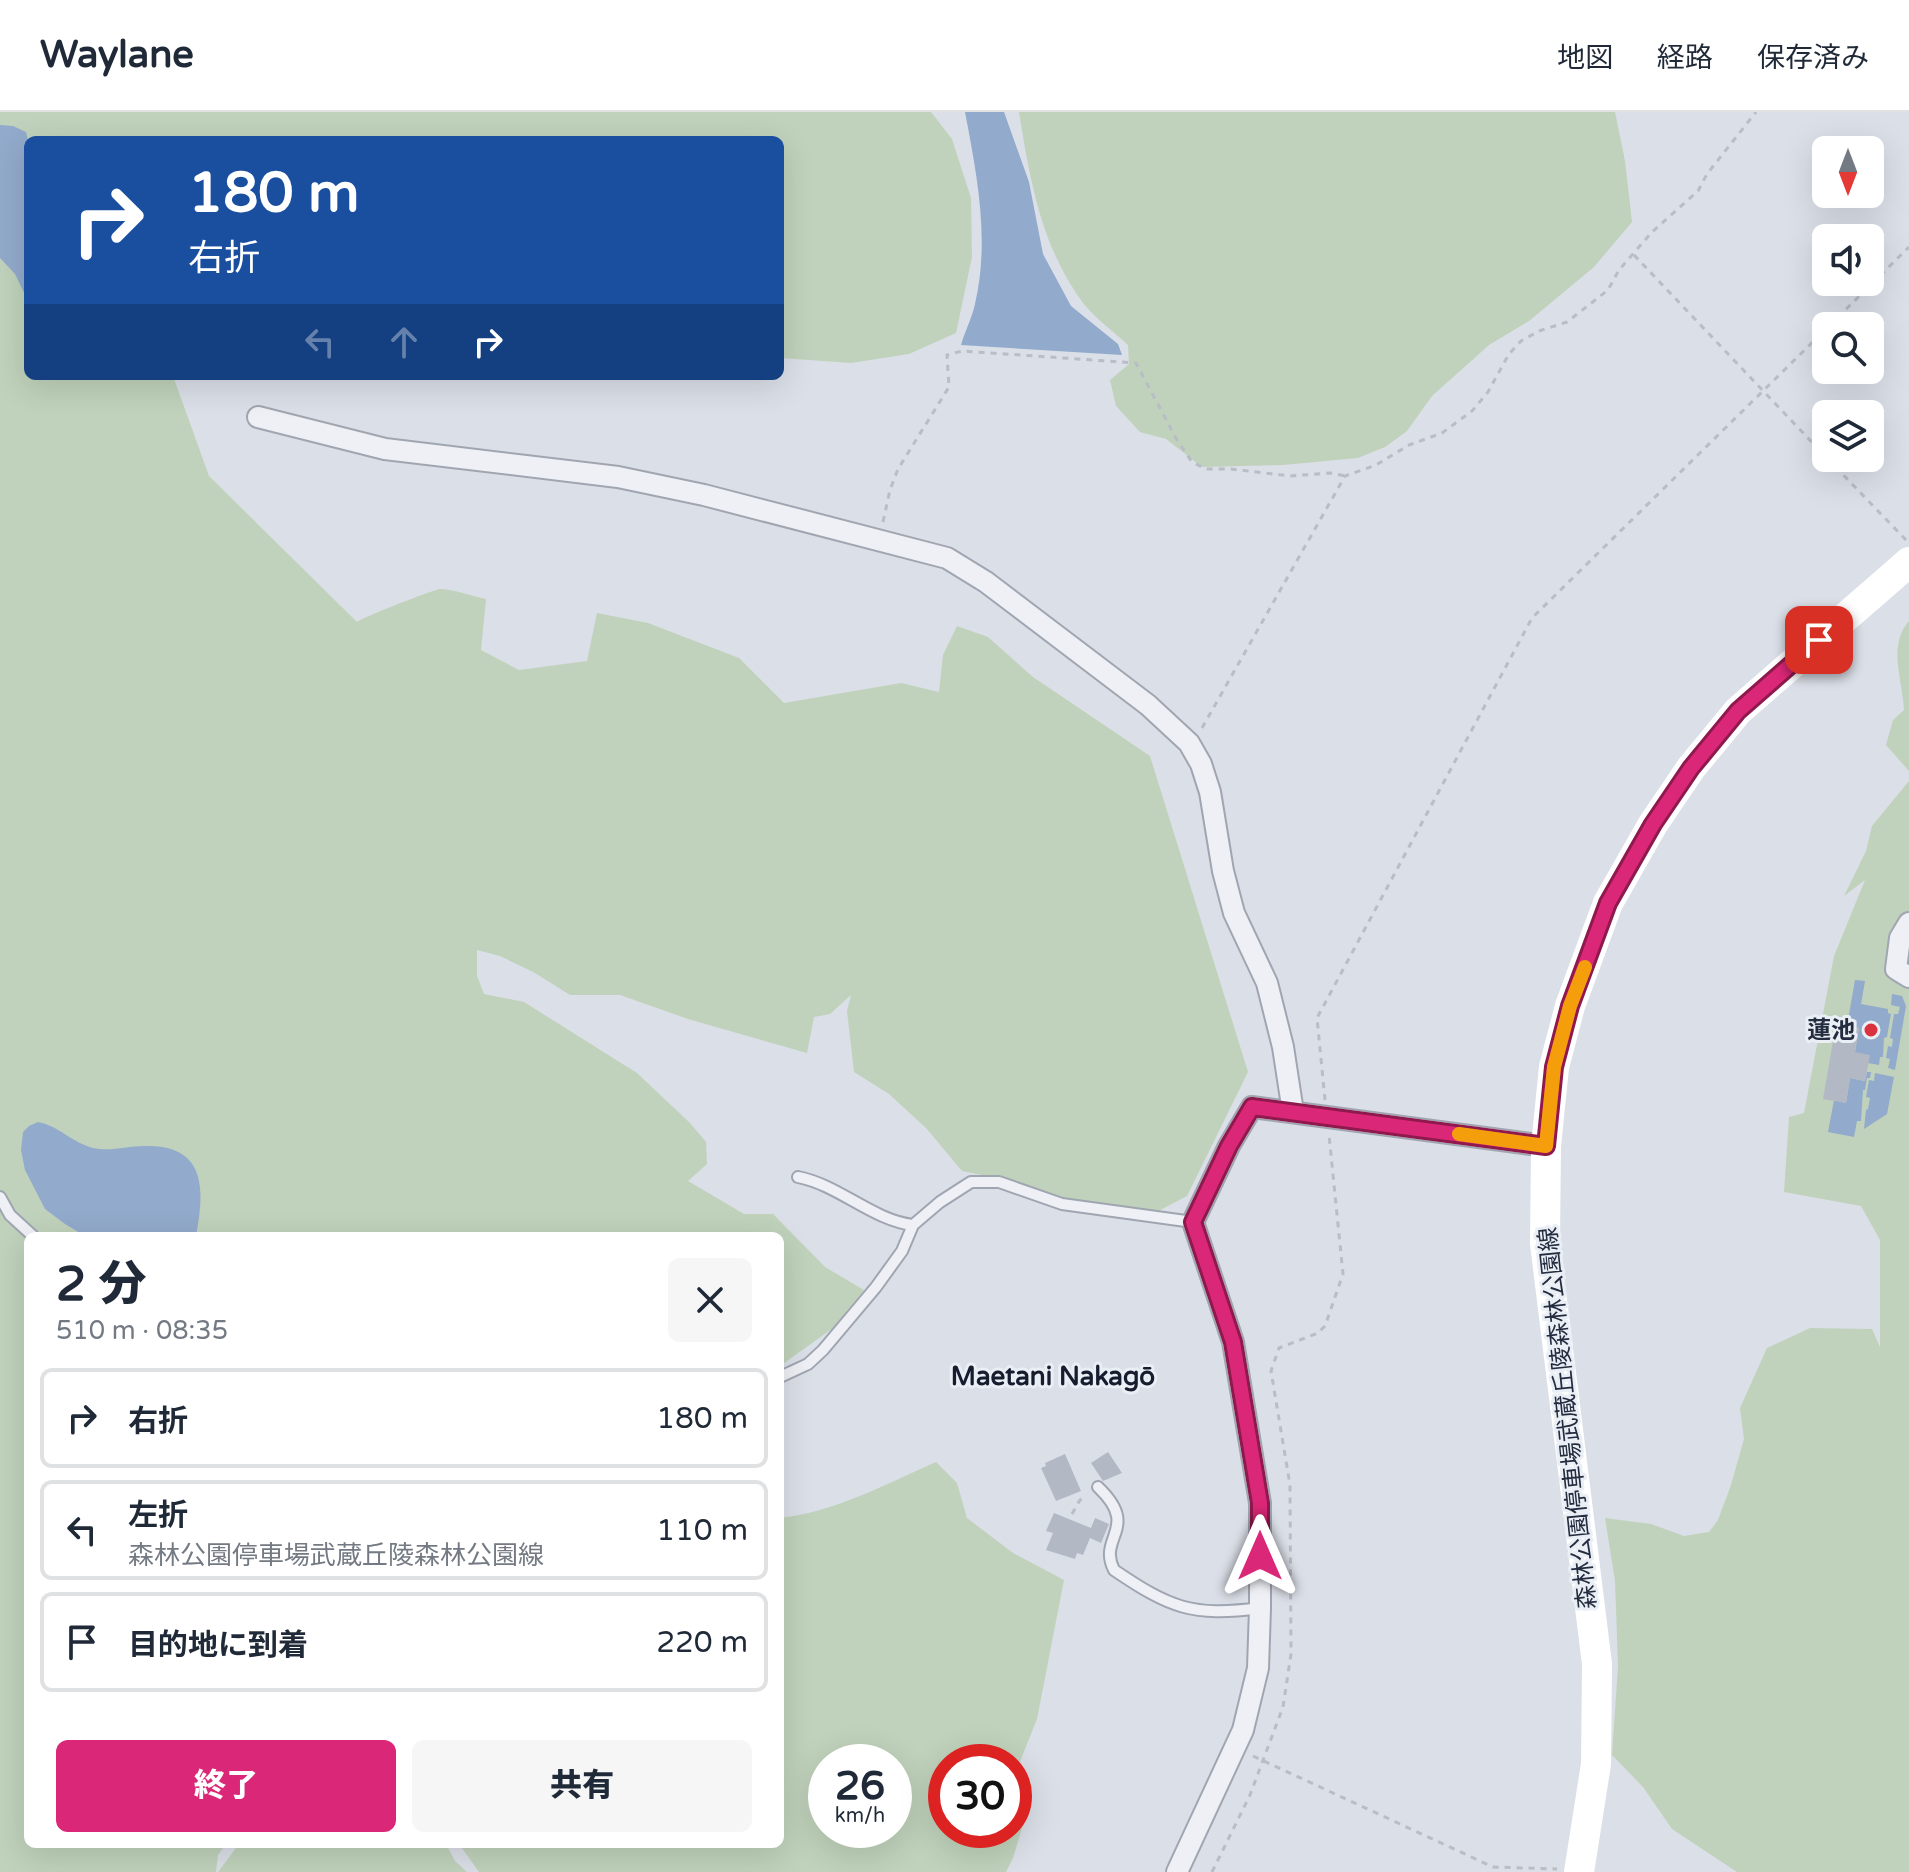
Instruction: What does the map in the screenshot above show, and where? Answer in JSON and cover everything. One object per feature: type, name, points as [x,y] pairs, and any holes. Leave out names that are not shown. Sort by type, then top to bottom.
[{"type":"main road","name":"森林公園停車場武蔵丘陵森林公園線","points":[[1570,1871],[1596,1764],[1597,1664],[1545,1244],[1546,1146],[1554,1067],[1570,1006],[1608,903],[1653,824],[1691,768],[1738,711],[1909,562]]},
{"type":"street","points":[[258,417],[385,449],[618,477],[704,495],[947,558],[986,582],[1148,705],[1189,743],[1201,764],[1210,792],[1223,871],[1234,913],[1267,983],[1283,1047],[1293,1112]]},
{"type":"street","points":[[1909,923],[1900,938],[1896,969],[1909,977]]},
{"type":"street","points":[[1177,1872],[1243,1730],[1258,1668],[1260,1503],[1236,1356],[1193,1222],[1229,1146],[1252,1107],[1546,1146]]},
{"type":"lane","points":[[798,1177],[819,1181],[898,1223],[913,1225]]},
{"type":"lane","points":[[784,1375],[808,1364],[823,1350],[902,1251],[913,1225],[971,1182],[1019,1187],[1062,1204],[1193,1222]]},
{"type":"lane","points":[[0,1197],[10,1215],[29,1232]]},
{"type":"lane","points":[[1098,1487],[1106,1494],[1119,1520],[1116,1536],[1108,1549],[1114,1570],[1176,1606],[1210,1611],[1260,1608]]},
{"type":"path","points":[[879,539],[898,469],[949,387],[947,355],[962,351],[1136,363],[1177,440],[1192,462],[1206,469],[1290,476],[1331,473],[1345,476],[1376,465],[1409,445],[1454,427],[1488,392],[1509,354],[1521,341],[1567,322],[1608,290],[1619,270],[1652,232],[1698,191],[1707,174],[1756,112]]},
{"type":"path","points":[[1844,312],[1909,247]]},
{"type":"path","points":[[1634,255],[1812,444]]},
{"type":"path","points":[[1212,1872],[1250,1795],[1283,1707],[1291,1654],[1290,1485],[1271,1371],[1279,1348],[1318,1333],[1325,1326],[1343,1274],[1317,1018],[1532,618],[1812,344]]},
{"type":"path","points":[[1840,472],[1909,543]]},
{"type":"path","points":[[1189,743],[1206,724],[1345,476]]},
{"type":"path","points":[[1072,1514],[1080,1500],[1098,1487]]},
{"type":"path","points":[[1235,1748],[1493,1867],[1570,1871]]},
{"type":"green space","points":[[0,112],[931,112],[952,139],[971,198],[972,257],[956,333],[909,354],[851,363],[784,358],[784,136],[24,136],[24,380],[174,380],[209,476],[357,622],[441,589],[486,599],[481,650],[519,670],[587,661],[597,613],[648,623],[739,658],[784,703],[901,683],[939,692],[943,655],[957,626],[988,637],[1033,677],[1150,756],[1248,1072],[1187,1196],[1141,1220],[1088,1208],[1016,1182],[962,1171],[927,1129],[889,1094],[854,1072],[847,1011],[851,995],[830,1014],[814,1017],[807,1053],[688,1019],[620,995],[570,995],[500,956],[477,950],[477,976],[484,994],[524,1002],[637,1073],[690,1123],[706,1142],[707,1164],[688,1181],[744,1214],[773,1214],[825,1267],[864,1290],[833,1328],[784,1363],[784,1232],[24,1232],[24,1848],[223,1848],[218,1855],[216,1872],[0,1872]]},
{"type":"green space","points":[[1019,112],[1615,112],[1632,222],[1594,267],[1529,321],[1489,345],[1432,396],[1407,431],[1385,447],[1358,458],[1283,465],[1202,467],[1166,439],[1140,432],[1116,406],[1110,380],[1129,364],[1128,345],[1083,303],[1057,259],[1039,212]]},
{"type":"green space","points":[[1909,621],[1909,771],[1886,745],[1893,720],[1904,710],[1897,652],[1902,631]]},
{"type":"green space","points":[[1909,781],[1909,1872],[1737,1872],[1672,1829],[1643,1787],[1612,1755],[1618,1666],[1615,1581],[1605,1518],[1651,1524],[1684,1536],[1709,1532],[1718,1520],[1744,1439],[1740,1408],[1767,1348],[1810,1328],[1872,1329],[1880,1347],[1880,1240],[1861,1206],[1784,1192],[1789,1117],[1804,1113],[1834,956],[1865,880],[1844,896],[1866,851],[1872,826]]},
{"type":"green space","points":[[936,1462],[957,1483],[967,1518],[1013,1553],[1064,1580],[1037,1719],[1027,1744],[928,1744],[928,1848],[1016,1848],[1006,1872],[479,1872],[462,1848],[784,1848],[784,1517],[840,1503]]},
{"type":"green space","points":[[236,1848],[448,1848],[455,1861],[467,1872],[218,1872]]},
{"type":"water","points":[[965,112],[1004,112],[1029,182],[1043,254],[1071,306],[1118,344],[1122,355],[961,345],[975,304],[982,232]]},
{"type":"water","points":[[0,125],[13,126],[26,132],[27,136],[24,136],[24,293],[15,274],[0,258]]},
{"type":"water","points":[[1855,980],[1865,981],[1861,1004],[1888,1009],[1891,1014],[1879,1065],[1868,1063],[1855,1052],[1859,1028],[1847,1026]]},
{"type":"water","points":[[1892,994],[1902,996],[1906,1006],[1895,1070],[1888,1068],[1890,1059],[1886,1058],[1888,1046],[1892,1047],[1893,1039],[1890,1038],[1894,1014],[1898,1014],[1900,1007],[1891,1005]]},
{"type":"water","points":[[1867,1072],[1871,1072],[1870,1078],[1867,1078],[1863,1090],[1861,1121],[1857,1121],[1854,1137],[1828,1132],[1834,1100],[1846,1103],[1850,1078],[1865,1081]]},
{"type":"water","points":[[1875,1073],[1894,1077],[1887,1114],[1864,1129],[1870,1098],[1866,1097],[1869,1080],[1874,1081]]},
{"type":"water","points":[[38,1122],[53,1127],[93,1148],[148,1146],[168,1148],[182,1154],[192,1163],[198,1175],[200,1204],[196,1232],[78,1232],[65,1224],[45,1209],[25,1170],[21,1150],[23,1132]]},
{"type":"building","points":[[1836,1024],[1859,1028],[1855,1052],[1870,1055],[1865,1081],[1850,1078],[1846,1103],[1823,1099]]},
{"type":"building","points":[[1108,1452],[1122,1473],[1103,1481],[1091,1463]]},
{"type":"building","points":[[1065,1454],[1081,1491],[1056,1501],[1041,1468]]},
{"type":"building","points":[[1054,1513],[1091,1528],[1095,1518],[1109,1524],[1101,1543],[1090,1538],[1083,1555],[1077,1553],[1075,1559],[1046,1550],[1053,1533],[1046,1531]]},
{"type":"slow traffic","points":[[1459,1134],[1546,1146],[1554,1067],[1570,1006],[1585,967]]},
{"type":"place","name":"蓮池","points":[[1871,1030]]},
{"type":"district","name":"Maetani Nakagō","points":[[1053,1376]]},
{"type":"route","points":[[1260,1556],[1260,1503],[1233,1342],[1193,1222],[1239,1128],[1252,1107],[1546,1146],[1554,1067],[1570,1006],[1608,903],[1653,824],[1691,768],[1738,711],[1819,640]]}]
